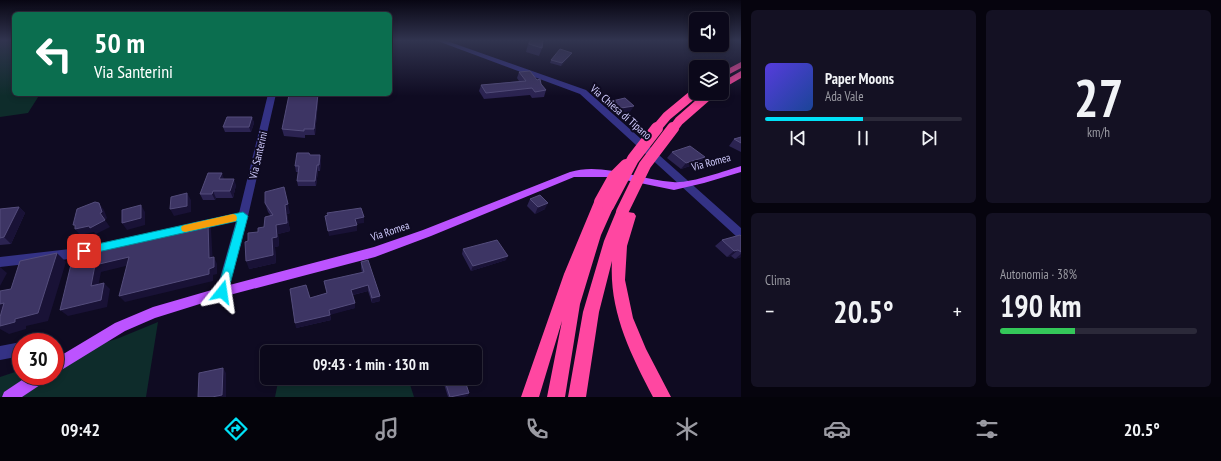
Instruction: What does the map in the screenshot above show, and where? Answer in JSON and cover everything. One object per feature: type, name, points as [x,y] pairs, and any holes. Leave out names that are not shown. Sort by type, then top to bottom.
[{"type":"highway","points":[[729,71],[741,65]]},
{"type":"highway","points":[[729,82],[741,74]]},
{"type":"highway","points":[[556,397],[573,304],[596,235],[604,204],[614,177],[632,159],[668,116],[689,98]]},
{"type":"highway","points":[[577,397],[590,312],[611,242],[642,189],[645,165],[679,121],[703,100]]},
{"type":"highway","points":[[530,397],[562,297],[587,231],[604,204]]},
{"type":"highway","points":[[626,214],[620,246],[618,280],[625,318],[640,355],[662,397]]},
{"type":"main road","name":"Via Romea","points":[[64,361],[120,327],[153,313],[222,292],[375,252],[427,233],[573,174],[611,174],[674,186],[704,180],[741,168]]},
{"type":"main road","points":[[9,397],[27,385]]},
{"type":"street","name":"Via Chiesa di Tipano","points":[[489,59],[582,92],[686,183],[741,234]]},
{"type":"street","name":"Via Santerini","points":[[222,292],[243,216],[272,96]]},
{"type":"street","points":[[183,229],[243,216]]},
{"type":"street","points":[[0,262],[70,254],[100,247]]},
{"type":"street","points":[[0,353],[12,351]]},
{"type":"green space","points":[[0,59],[12,59],[12,96],[39,96],[28,113],[0,117]]},
{"type":"green space","points":[[158,322],[146,397],[0,397],[0,377],[12,373],[12,385],[64,385],[64,356],[119,338]]},
{"type":"green space","points":[[277,385],[410,385],[414,397],[275,397]]},
{"type":"building","points":[[552,59],[566,59],[562,63],[551,60]]},
{"type":"building","points":[[530,71],[537,80],[540,79],[541,84],[546,90],[535,92],[532,88],[486,93],[481,85],[526,81],[519,72]]},
{"type":"building","points":[[289,96],[318,96],[314,129],[304,129],[304,131],[282,129]]},
{"type":"building","points":[[625,98],[634,106],[621,108],[612,101]]},
{"type":"building","points":[[227,117],[252,117],[249,127],[223,127]]},
{"type":"building","points":[[741,137],[741,143],[734,139]]},
{"type":"building","points":[[690,146],[705,157],[686,163],[672,152]]},
{"type":"building","points":[[297,153],[320,155],[315,181],[297,181],[299,166],[295,166]]},
{"type":"building","points":[[208,173],[222,173],[219,179],[234,179],[230,191],[213,191],[212,194],[200,194]]},
{"type":"building","points":[[284,187],[288,204],[285,205],[287,223],[276,225],[277,237],[272,238],[273,255],[246,261],[245,242],[248,241],[248,233],[258,232],[258,228],[264,227],[265,217],[273,215],[265,203],[265,192]]},
{"type":"building","points":[[187,193],[187,206],[170,209],[171,197]]},
{"type":"building","points":[[540,195],[548,203],[538,207],[530,199]]},
{"type":"building","points":[[95,202],[99,203],[102,212],[100,213],[105,220],[90,228],[89,226],[75,229],[75,225],[73,225],[77,209]]},
{"type":"building","points":[[141,205],[141,218],[122,223],[122,210]]},
{"type":"building","points":[[19,207],[4,237],[0,238],[0,209]]},
{"type":"building","points":[[361,208],[364,217],[355,219],[357,225],[328,231],[325,216],[328,215],[327,213]]},
{"type":"building","points":[[208,222],[209,258],[214,257],[214,267],[209,269],[209,274],[119,296],[129,257],[95,265],[91,286],[104,283],[101,300],[60,310],[74,252],[119,242],[121,245],[121,242]]},
{"type":"building","points":[[740,235],[741,252],[738,250],[734,251],[722,240]]},
{"type":"building","points":[[497,240],[508,256],[473,266],[463,249]]},
{"type":"building","points":[[57,253],[38,313],[15,319],[15,322],[0,326],[0,317],[4,303],[0,304],[0,291],[11,289],[20,261]]},
{"type":"building","points":[[368,260],[380,296],[372,298],[368,285],[351,290],[355,303],[329,310],[330,315],[295,323],[290,289],[306,285],[310,298],[327,293],[324,281],[364,272],[361,262]]},
{"type":"building","points":[[223,368],[222,395],[198,397],[199,373]]},
{"type":"building","points":[[446,385],[466,385],[469,393],[450,397]]},
{"type":"slow traffic","points":[[185,228],[233,218]]},
{"type":"route","points":[[84,251],[243,216],[222,292]]}]
